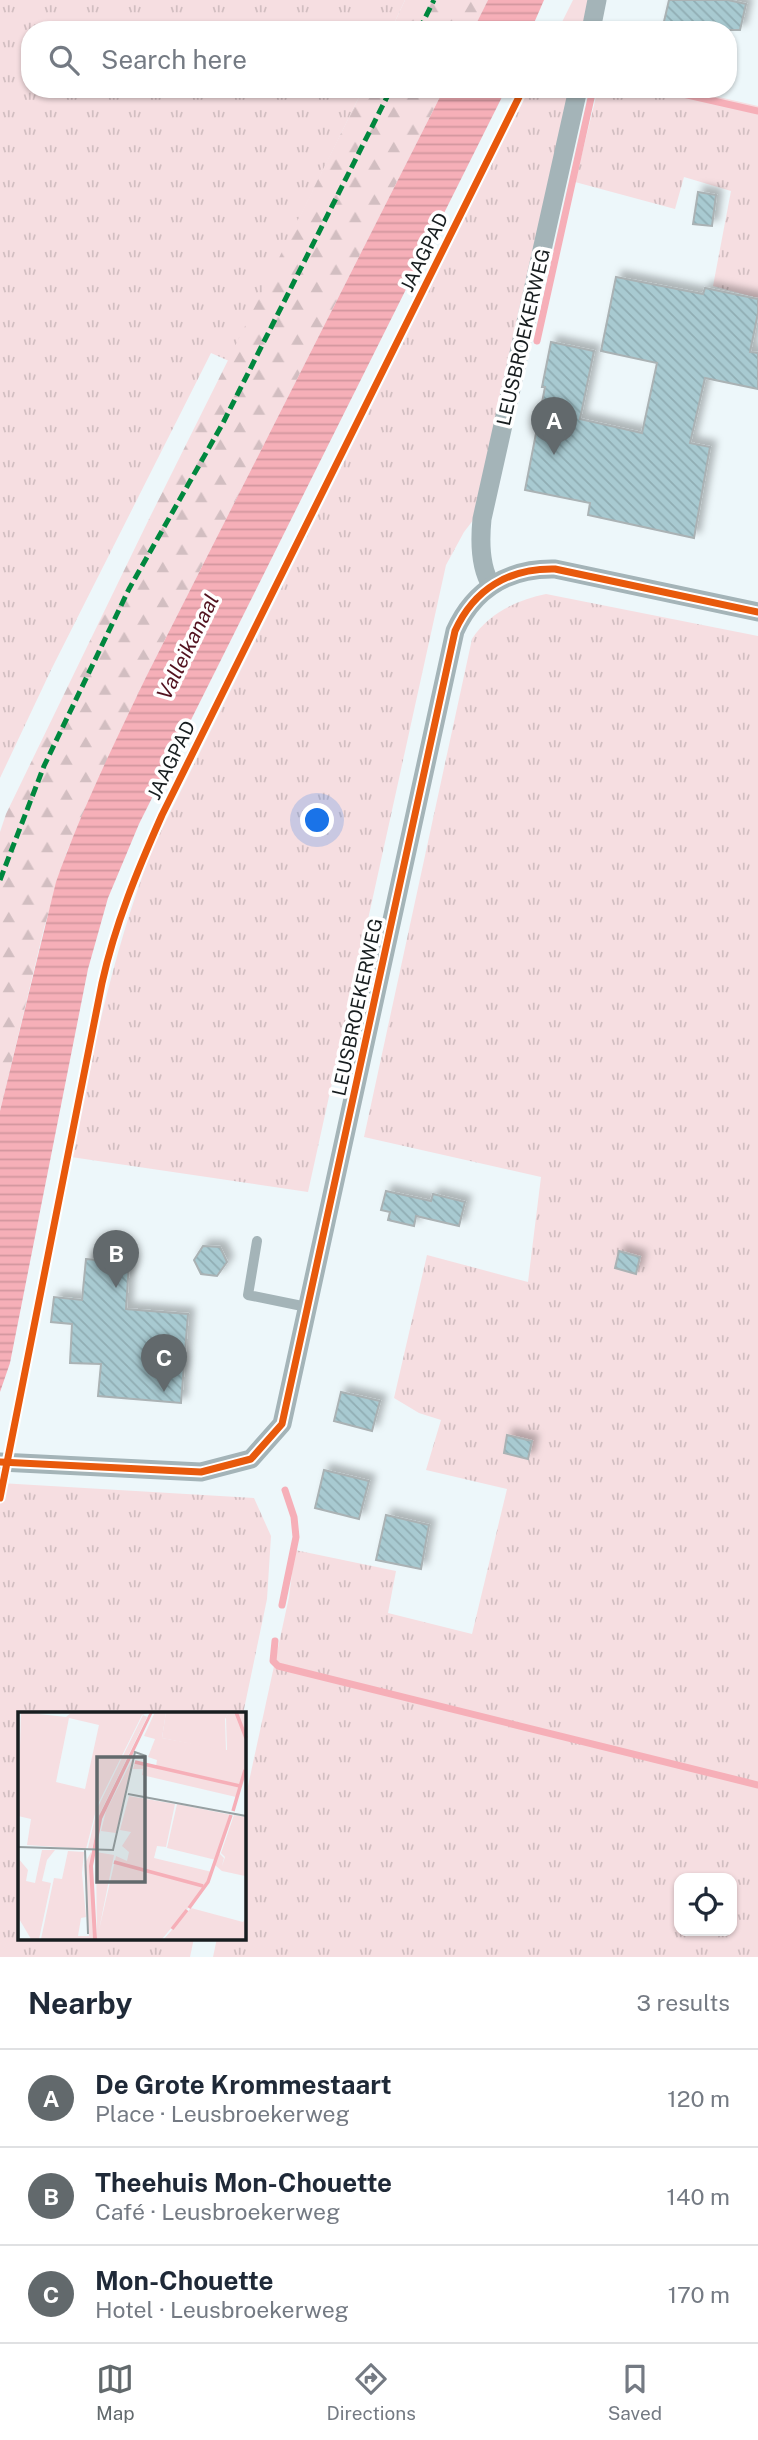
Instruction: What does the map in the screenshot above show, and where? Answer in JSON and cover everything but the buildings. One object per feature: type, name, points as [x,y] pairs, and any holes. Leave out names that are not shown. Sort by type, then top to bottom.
[{"type":"street","points":[[593,21],[597,0]]},
{"type":"street","name":"LEUSBROEKERWEG","points":[[491,585],[486,576],[481,547],[482,519],[576,98]]},
{"type":"street","name":"LEUSBROEKERWEG","points":[[0,1462],[201,1472],[251,1459],[282,1424],[455,631],[471,603],[491,585],[512,574],[555,569],[758,612]]},
{"type":"lane","points":[[257,1241],[248,1295],[307,1307]]},
{"type":"green space","points":[[0,0],[405,0],[395,21],[21,21],[21,98],[359,98],[229,361],[211,353],[51,670],[0,778]]},
{"type":"green space","points":[[405,0],[488,0],[478,21],[395,21]]},
{"type":"green space","points":[[573,0],[589,0],[586,21],[562,21]]},
{"type":"green space","points":[[359,98],[439,98],[146,677],[67,851],[44,928],[0,1111],[0,832],[6,814]]},
{"type":"green space","points":[[525,98],[569,98],[474,519],[446,565],[308,1192],[71,1157],[96,1038],[116,960],[154,845]]},
{"type":"green space","points":[[596,98],[723,98],[758,106],[758,298],[713,286],[731,191],[684,177],[675,209],[575,182]]},
{"type":"green space","points":[[546,594],[758,636],[758,1957],[213,1957],[217,1940],[245,1940],[245,1800],[289,1597],[295,1550],[396,1571],[388,1613],[472,1634],[507,1489],[426,1470],[441,1420],[419,1413],[394,1398],[427,1255],[528,1282],[541,1177],[364,1137],[472,639],[487,622],[504,609]]},
{"type":"green space","points":[[0,1483],[254,1498],[271,1536],[267,1599],[243,1712],[18,1712],[18,1940],[194,1940],[190,1957],[0,1957]]},
{"type":"water","points":[[488,0],[544,0],[535,21],[478,21]]},
{"type":"water","name":"Valleikanaal","points":[[439,98],[502,98],[139,824],[108,898],[88,969],[10,1363],[0,1392],[0,1111],[56,882],[87,804],[146,677]]},
{"type":"waterway","points":[[537,341],[591,98]]},
{"type":"waterway","points":[[701,98],[758,111]]},
{"type":"waterway","points":[[282,1605],[296,1537],[294,1517],[285,1490]]},
{"type":"waterway","points":[[275,1641],[273,1661],[278,1666],[758,1785]]},
{"type":"marked path","points":[[424,21],[434,0]]},
{"type":"marked path","points":[[0,880],[44,766],[129,589],[223,423],[386,98]]},
{"type":"cycle path","name":"JAAGPAD","points":[[0,1498],[102,983],[113,939],[128,897],[162,815],[519,98]]},
{"type":"cycle path","points":[[0,1462],[201,1472],[251,1459],[282,1424],[455,631],[472,603],[508,577],[523,572],[555,569],[758,612]]},
{"type":"place","name":"De Grote Krommestaart","points":[[554,455]]},
{"type":"place","name":"Theehuis Mon-Chouette","points":[[116,1288]]},
{"type":"place","name":"Mon-Chouette","points":[[164,1392]]}]
